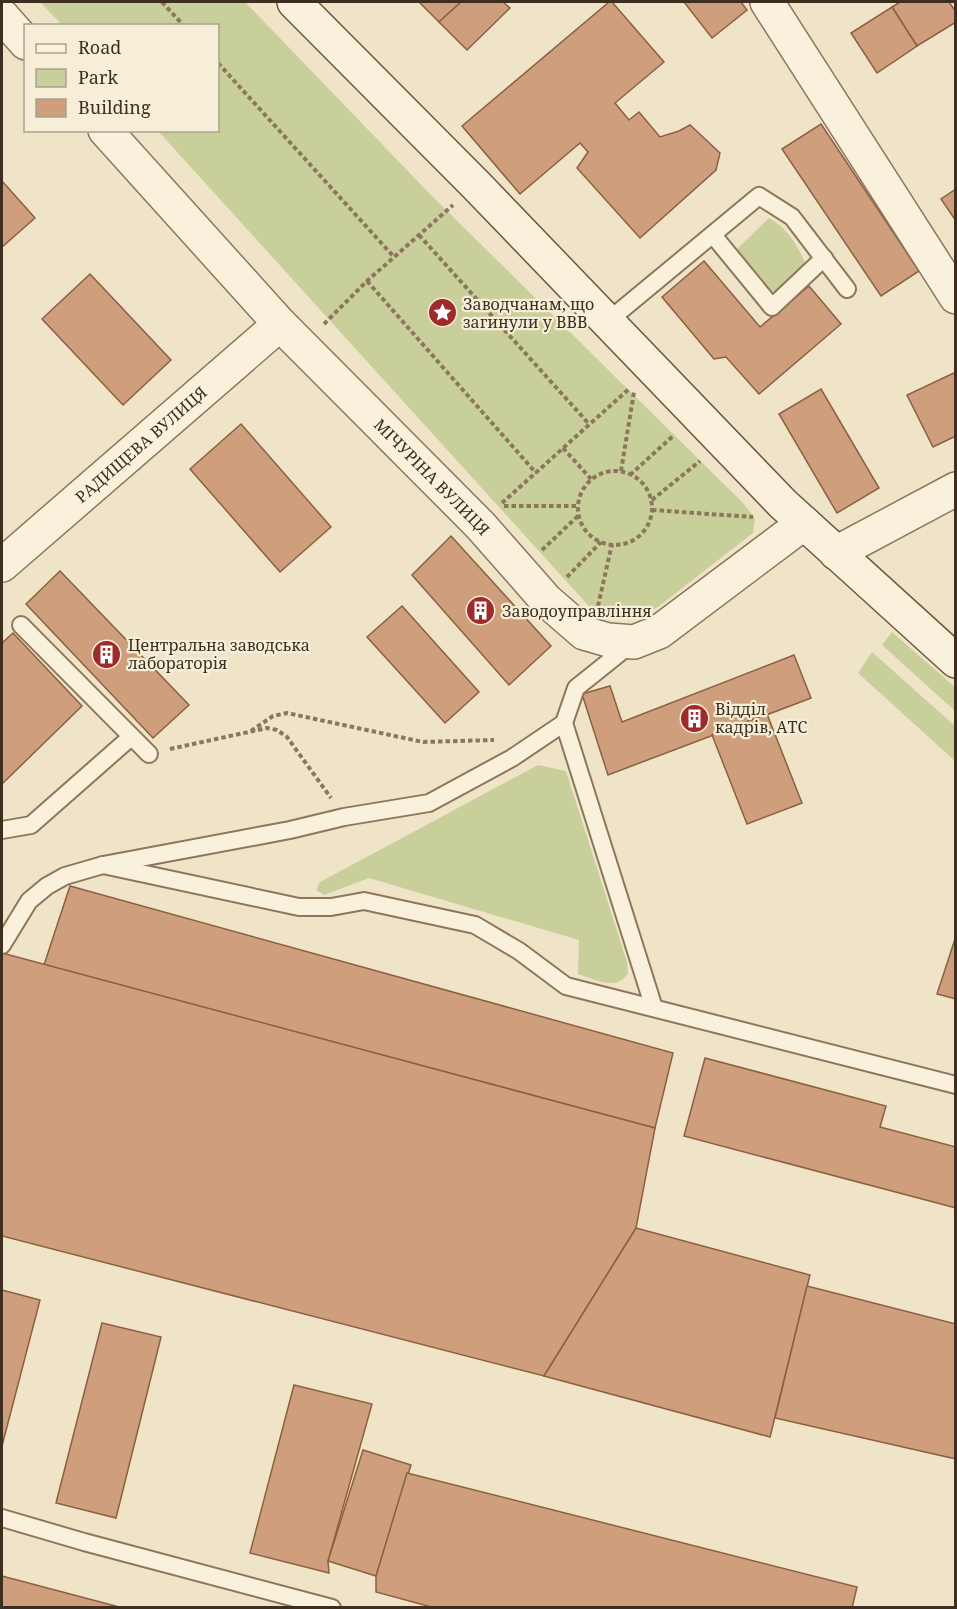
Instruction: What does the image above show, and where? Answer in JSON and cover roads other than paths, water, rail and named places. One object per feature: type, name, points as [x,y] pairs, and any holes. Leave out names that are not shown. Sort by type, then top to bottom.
[{"type":"street","points":[[294,2],[476,185],[794,513],[956,661]]},
{"type":"street","points":[[766,2],[956,297]]},
{"type":"street","points":[[2,16],[24,41]]},
{"type":"street","name":"МІЧУРІНА ВУЛИЦЯ","points":[[107,132],[291,335],[480,525],[546,600],[584,633],[608,640],[634,642],[659,632],[794,513]]},
{"type":"street","name":"РАДИЩЕВА ВУЛИЦЯ","points":[[2,565],[291,335]]},
{"type":"street","points":[[836,553],[956,489]]},
{"type":"lane","points":[[608,321],[759,196],[792,217],[847,289]]},
{"type":"lane","points":[[713,235],[771,307],[824,258]]},
{"type":"lane","points":[[21,625],[149,754]]},
{"type":"lane","points":[[634,642],[576,688],[564,723],[654,1008]]},
{"type":"lane","points":[[2,945],[29,900],[64,876],[344,817],[429,802],[512,758],[564,723]]},
{"type":"lane","points":[[2,830],[31,825],[131,737]]},
{"type":"lane","points":[[103,866],[299,907],[331,906],[364,901],[475,925],[519,951],[566,986],[956,1085]]},
{"type":"lane","points":[[2,1518],[332,1608]]},
{"type":"place","name":"Заводчанам, що загинули у ВВВ","points":[[442,313]]},
{"type":"place","name":"Заводоуправління","points":[[481,611]]},
{"type":"place","name":"Центральна заводська лабораторія","points":[[107,654]]},
{"type":"place","name":"Відділ кадрів, АТС","points":[[694,718]]}]
